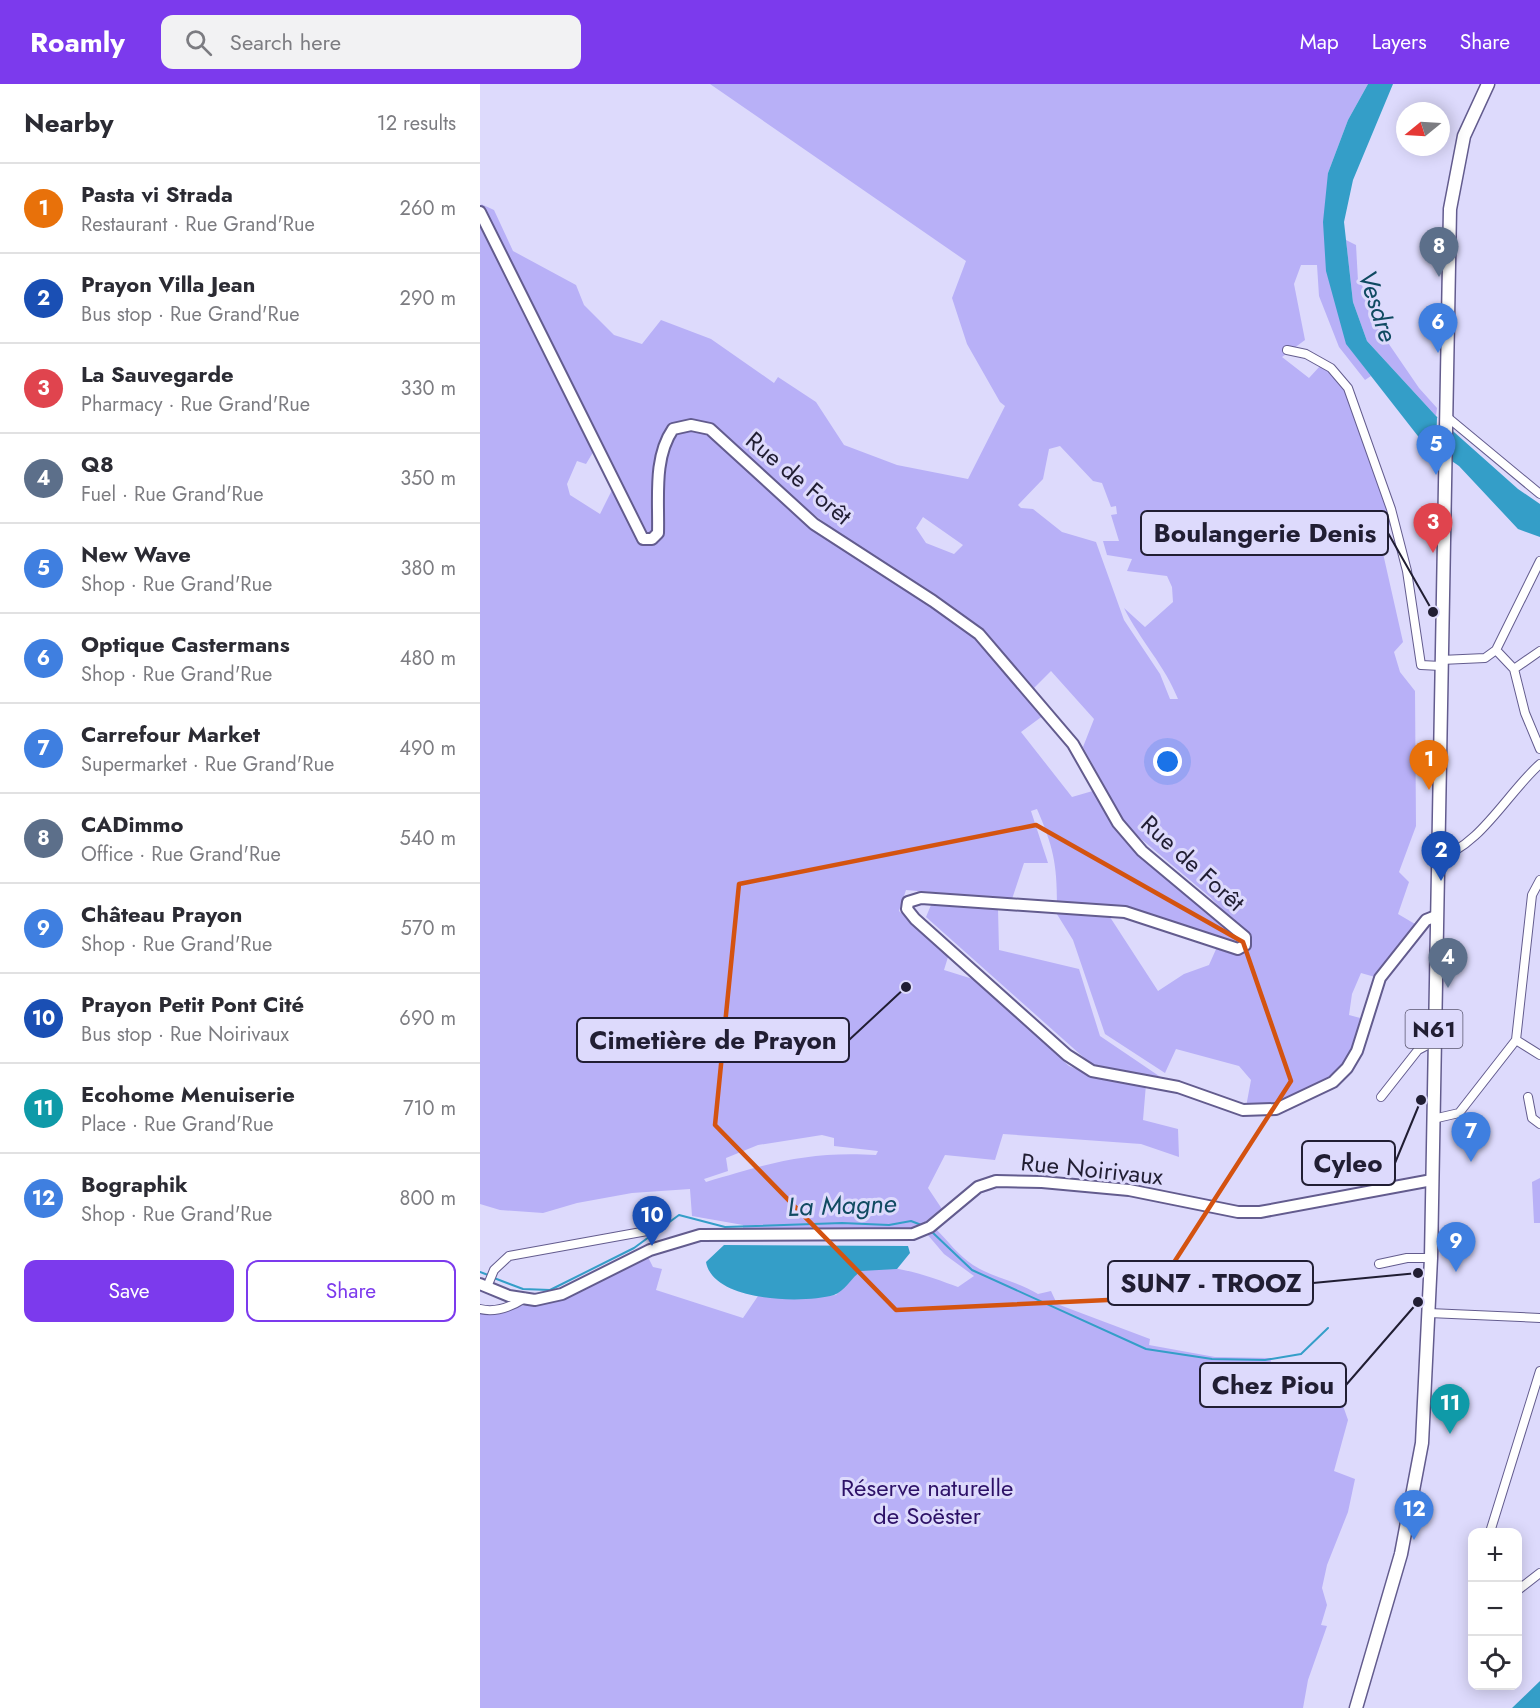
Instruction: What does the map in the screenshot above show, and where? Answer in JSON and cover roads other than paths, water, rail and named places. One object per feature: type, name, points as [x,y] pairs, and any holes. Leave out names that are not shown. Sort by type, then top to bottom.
[{"type":"main road","name":"N61","points":[[1356,1708],[1401,1554],[1422,1443],[1430,1313],[1433,1042],[1452,188],[1464,136],[1488,84]]},
{"type":"street","name":"Rue de Forêt","points":[[480,212],[643,538],[652,539],[658,533],[661,458],[664,443],[673,429],[691,425],[710,429],[814,524],[933,601],[979,634],[1073,744],[1118,823],[1142,851],[1245,937],[1245,945],[1238,949],[1125,912],[921,898],[908,902],[907,909],[915,919],[1067,1055],[1092,1071],[1178,1087],[1243,1110],[1276,1109],[1333,1082],[1347,1068],[1357,1051],[1380,978],[1426,920],[1436,916]]},
{"type":"street","points":[[1287,350],[1306,354],[1331,368],[1348,388],[1391,509],[1407,571],[1421,665],[1485,658],[1496,650],[1540,561]]},
{"type":"street","points":[[1446,419],[1540,494]]},
{"type":"street","points":[[1496,650],[1503,654],[1514,669],[1525,713],[1540,749]]},
{"type":"street","points":[[1514,669],[1540,651]]},
{"type":"street","points":[[1437,858],[1449,855],[1474,837],[1522,779],[1540,764]]},
{"type":"street","points":[[1433,1119],[1459,1113],[1516,1040],[1532,895],[1540,880]]},
{"type":"street","points":[[1516,1040],[1540,1055]]},
{"type":"street","points":[[1381,1097],[1418,1050],[1433,1042]]},
{"type":"street","points":[[1528,1097],[1532,1118],[1540,1124]]},
{"type":"street","name":"Rue Noirivaux","points":[[485,1283],[510,1296],[534,1300],[562,1294],[650,1250],[700,1235],[913,1234],[926,1229],[978,1187],[996,1181],[1042,1182],[1129,1191],[1238,1212],[1260,1212],[1432,1180]]},
{"type":"street","points":[[485,1283],[494,1270],[509,1256],[647,1231]]},
{"type":"street","points":[[1379,1264],[1407,1258],[1431,1258]]},
{"type":"street","points":[[480,1309],[489,1311],[511,1307],[525,1298]]},
{"type":"street","points":[[1430,1313],[1540,1318]]},
{"type":"street","points":[[1492,1528],[1540,1371]]},
{"type":"street","points":[[1522,1587],[1540,1573]]},
{"type":"water","name":"Vesdre","points":[[1368,84],[1393,84],[1353,180],[1344,222],[1353,302],[1367,341],[1436,416],[1518,489],[1540,504],[1540,537],[1518,529],[1459,466],[1421,440],[1346,344],[1326,271],[1323,222],[1328,173],[1348,120]]},
{"type":"water","points":[[724,1245],[908,1246],[910,1253],[897,1269],[861,1271],[834,1295],[820,1298],[782,1299],[741,1292],[725,1285],[712,1275],[706,1262]]},
{"type":"water","points":[[1540,1681],[1540,1708],[1512,1708]]},
{"type":"waterway","name":"La Magne","points":[[494,1278],[523,1289],[550,1290],[634,1248],[679,1215],[725,1227],[842,1223],[889,1225],[911,1221],[924,1226]]},
{"type":"waterway","name":"La Magne","points":[[931,1231],[972,1270],[1146,1349],[1212,1359],[1265,1360],[1301,1354],[1328,1328]]},
{"type":"waterway","name":"La Magne","points":[[480,1272],[488,1275]]},
{"type":"place","name":"CADimmo","points":[[1439,277]]},
{"type":"place","name":"Optique Castermans","points":[[1438,353]]},
{"type":"place","name":"New Wave","points":[[1436,475]]},
{"type":"place","name":"La Sauvegarde","points":[[1433,553]]},
{"type":"place","name":"Boulangerie Denis","points":[[1433,612]]},
{"type":"place","name":"Pasta vi Strada","points":[[1429,790]]},
{"type":"place","name":"Prayon Villa Jean","points":[[1441,881]]},
{"type":"place","name":"Cimetière de Prayon","points":[[906,987]]},
{"type":"place","name":"Q8","points":[[1448,988]]},
{"type":"place","name":"Cyleo","points":[[1421,1100]]},
{"type":"place","name":"Carrefour Market","points":[[1471,1162]]},
{"type":"place","name":"Prayon Petit Pont Cité","points":[[652,1246]]},
{"type":"place","name":"Château Prayon","points":[[1456,1272]]},
{"type":"place","name":"SUN7 - TROOZ","points":[[1418,1273]]},
{"type":"place","name":"Chez Piou","points":[[1418,1302]]},
{"type":"place","name":"Ecohome Menuiserie","points":[[1450,1434]]},
{"type":"place","name":"Bographik","points":[[1414,1540]]},
{"type":"park label","name":"Réserve naturelle de Soëster","points":[[927,1501]]}]
